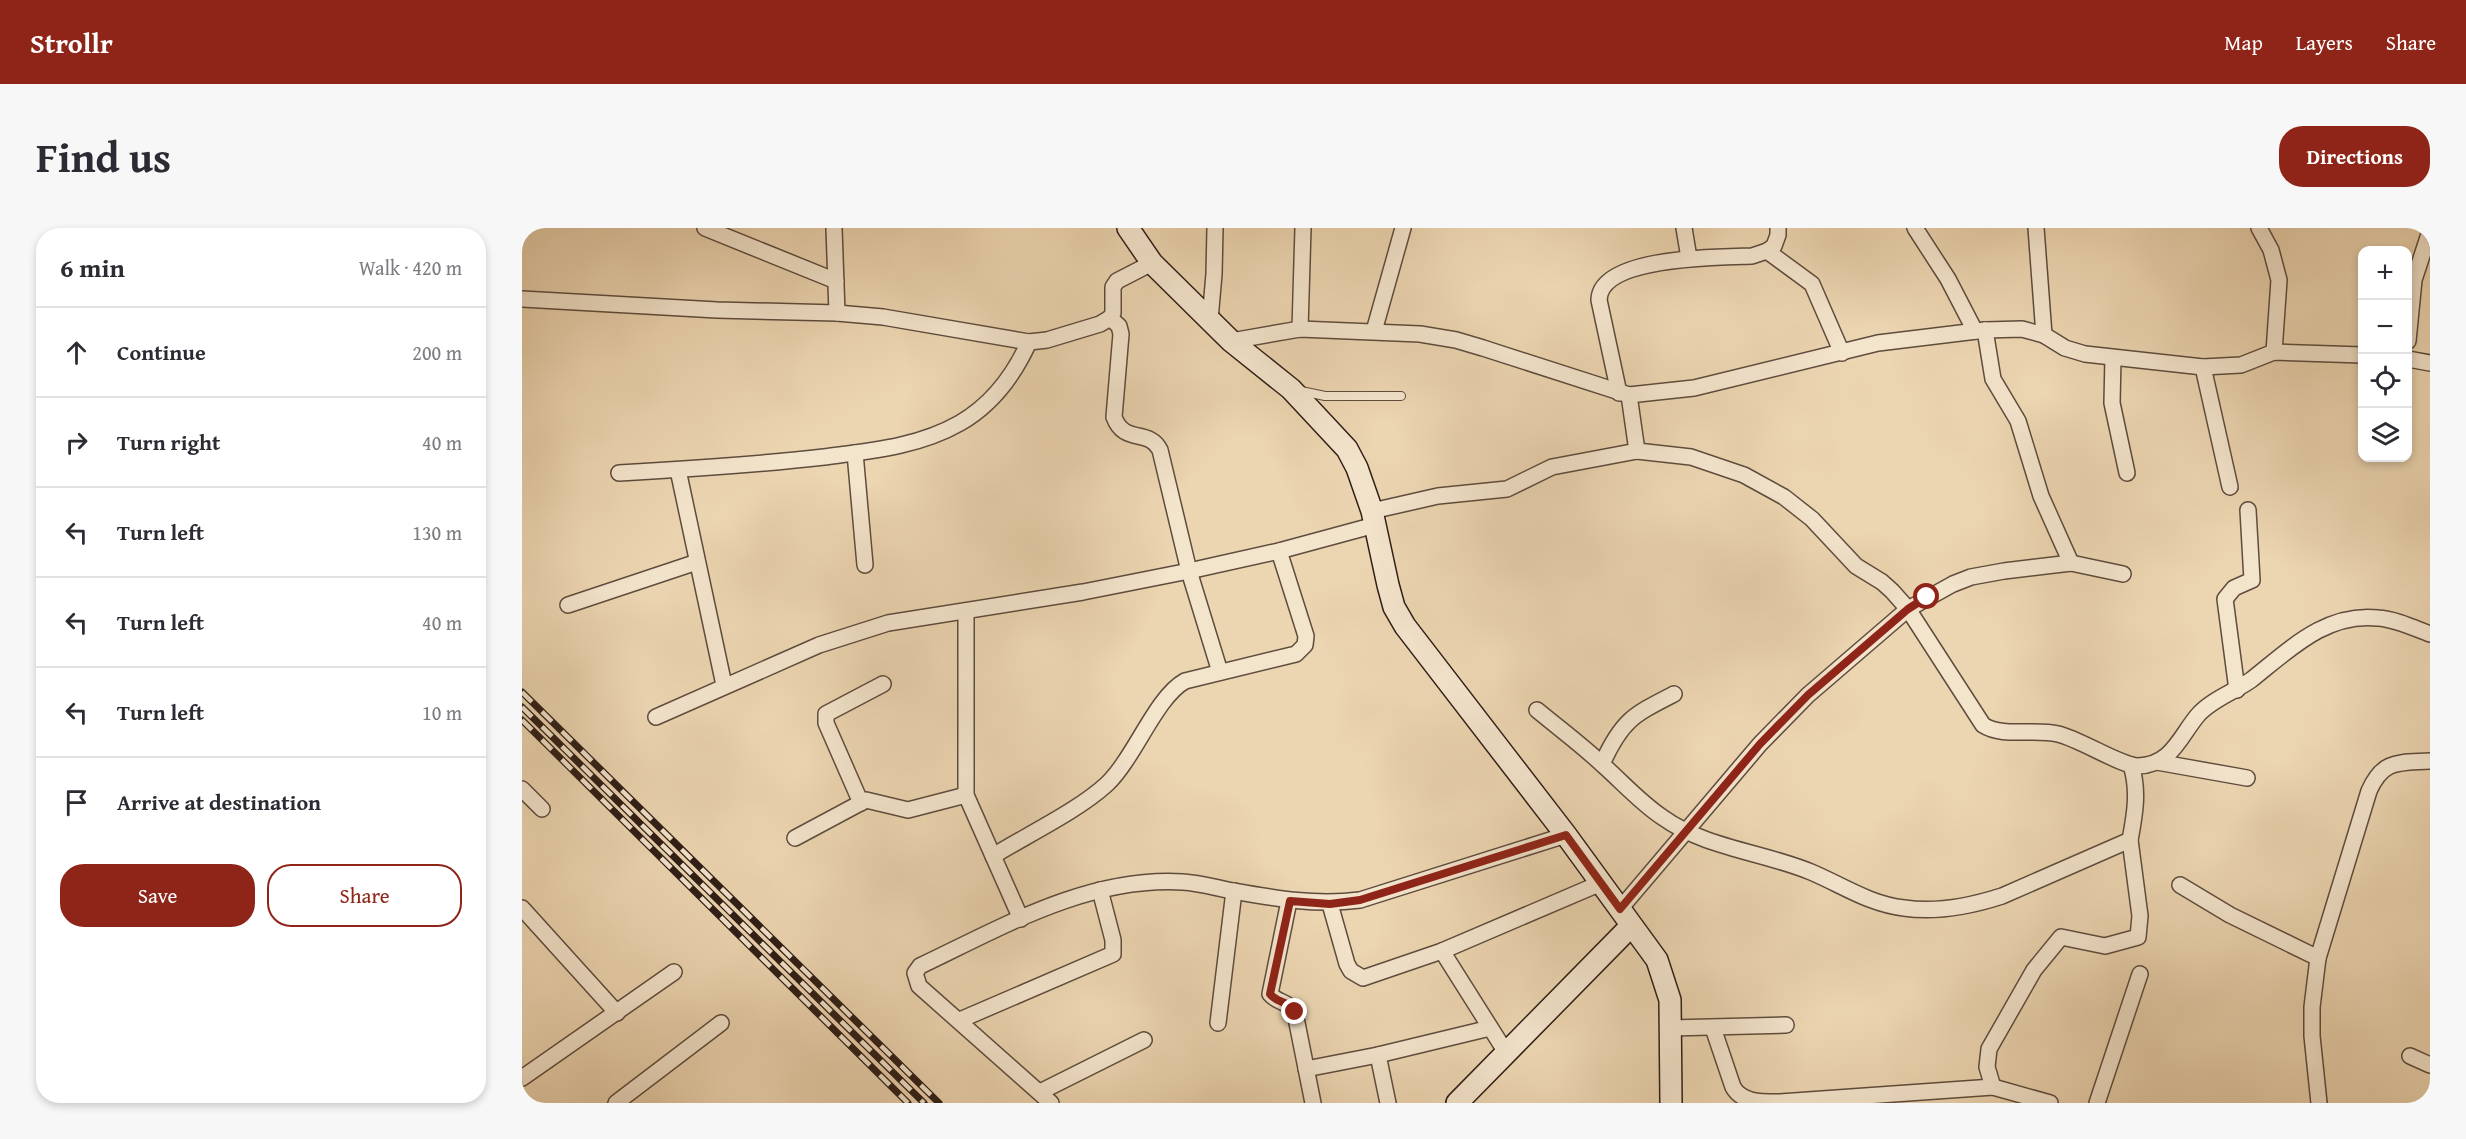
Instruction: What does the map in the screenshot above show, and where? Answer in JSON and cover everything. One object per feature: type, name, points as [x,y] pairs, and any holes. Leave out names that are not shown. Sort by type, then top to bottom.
[{"type":"street","points":[[705,228],[836,281]]},
{"type":"street","points":[[834,228],[837,313]]},
{"type":"street","points":[[1128,228],[1152,264],[1231,341],[1291,389],[1347,449],[1357,468],[1374,518],[1394,607],[1405,626],[1566,835],[1657,960],[1670,1000],[1671,1103]]},
{"type":"street","points":[[1210,320],[1215,228]]},
{"type":"street","points":[[1300,329],[1303,228]]},
{"type":"street","points":[[1374,331],[1403,228]]},
{"type":"street","points":[[1684,228],[1689,258]]},
{"type":"street","points":[[1637,451],[1599,300],[1601,290],[1615,276],[1633,269],[1689,258],[1752,256],[1767,251],[1774,246],[1778,228]]},
{"type":"street","points":[[1916,228],[1980,331],[1993,379],[2018,421],[2047,511],[2071,563]]},
{"type":"street","points":[[2036,228],[2044,335]]},
{"type":"street","points":[[2259,228],[2271,250],[2279,280],[2274,352]]},
{"type":"street","points":[[2412,300],[2414,280],[2430,231]]},
{"type":"street","points":[[1767,251],[1812,284],[1842,353]]},
{"type":"street","points":[[522,299],[717,310],[837,313],[883,317],[1029,342],[1066,335],[1110,318],[1113,313],[1113,286],[1117,281],[1152,264]]},
{"type":"street","points":[[1110,318],[1119,326],[1120,334],[1114,417],[1119,429],[1125,433],[1156,443],[1189,571],[1220,672]]},
{"type":"street","points":[[1231,341],[1300,329],[1420,334],[1456,340],[1624,394],[1694,388],[1878,344],[1980,331],[2022,329],[2044,335],[2075,351],[2113,358],[2203,367],[2241,365],[2274,352],[2358,355]]},
{"type":"street","points":[[619,473],[790,461],[905,445],[933,436],[961,422],[996,394],[1016,370],[1029,342]]},
{"type":"street","points":[[2113,358],[2112,403],[2127,473]]},
{"type":"street","points":[[2412,360],[2430,363]]},
{"type":"street","points":[[2203,367],[2230,487]]},
{"type":"street","points":[[656,717],[724,685],[848,634],[888,623],[1083,592],[1279,551],[1438,496],[1507,489],[1552,467],[1637,451],[1691,457],[1744,475],[1784,496],[1812,519],[1856,566],[1882,582],[1908,609],[1983,726],[1998,732],[2029,730],[2067,736],[2131,765],[2141,766],[2157,762],[2173,752],[2198,715],[2206,708],[2237,690],[2313,632],[2339,620],[2354,617],[2379,618],[2430,633]]},
{"type":"street","points":[[855,453],[865,565]]},
{"type":"street","points":[[678,470],[724,685]]},
{"type":"street","points":[[2237,690],[2225,599],[2234,588],[2252,580],[2248,510]]},
{"type":"street","points":[[993,856],[1088,799],[1107,784],[1137,746],[1169,693],[1176,686],[1185,681],[1296,654],[1305,645],[1306,636],[1279,551]]},
{"type":"street","points":[[568,605],[697,562]]},
{"type":"street","points":[[1620,909],[1760,744],[1808,695],[1908,609],[1937,591],[1971,577],[2071,563],[2123,574]]},
{"type":"street","points":[[966,611],[966,795],[1021,919]]},
{"type":"street","points":[[861,802],[826,723],[826,714],[883,684]]},
{"type":"street","points":[[1602,764],[1614,738],[1630,719],[1674,694]]},
{"type":"street","points":[[1537,710],[1602,764],[1643,802],[1684,832],[1810,871],[1882,905],[1905,909],[1959,907],[1980,903],[2002,896],[2130,840]]},
{"type":"street","points":[[2319,1103],[2312,1036],[2312,1007],[2318,958],[2373,781],[2387,766],[2430,760]]},
{"type":"street","points":[[2157,762],[2247,778]]},
{"type":"street","points":[[1993,1087],[1987,1067],[1989,1048],[2034,970],[2061,938],[2105,946],[2138,937],[2140,916],[2130,840],[2136,807],[2136,781],[2131,765]]},
{"type":"street","points":[[522,789],[542,809]]},
{"type":"street","points":[[795,837],[861,802],[872,800],[908,810],[966,795]]},
{"type":"street","points":[[1144,1040],[1046,1097],[919,986],[915,973],[920,966],[1021,919],[1100,890],[1151,881],[1186,882],[1290,901],[1330,904],[1360,900],[1566,835]]},
{"type":"street","points":[[1330,904],[1347,964],[1357,976],[1372,977],[1442,951],[1601,883]]},
{"type":"street","points":[[2180,885],[2230,915],[2318,958]]},
{"type":"street","points":[[960,1020],[1113,954],[1113,940],[1100,890]]},
{"type":"street","points":[[1218,1023],[1234,891]]},
{"type":"street","points":[[1290,901],[1270,994],[1275,999],[1287,1003],[1295,1012],[1313,1103]]},
{"type":"street","points":[[522,908],[617,1013]]},
{"type":"street","points":[[1457,1103],[1631,926]]},
{"type":"street","points":[[1442,951],[1507,1054]]},
{"type":"street","points":[[522,1078],[674,972]]},
{"type":"street","points":[[2097,1103],[2140,974]]},
{"type":"street","points":[[616,1103],[722,1023]]},
{"type":"street","points":[[1670,1028],[1786,1025]]},
{"type":"street","points":[[1306,1069],[1378,1055],[1490,1028]]},
{"type":"street","points":[[1713,1028],[1734,1087],[1738,1096],[1745,1100],[1780,1102],[1993,1087],[2050,1103]]},
{"type":"street","points":[[1378,1055],[1388,1103]]},
{"type":"street","points":[[2410,1056],[2430,1065]]},
{"type":"lane","points":[[1291,389],[1325,396],[1401,396]]},
{"type":"railway","points":[[522,692],[939,1103]]},
{"type":"railway","points":[[522,707],[924,1103]]},
{"type":"railway","points":[[522,720],[908,1103]]},
{"type":"route","points":[[1295,1012],[1287,1003],[1275,999],[1270,994],[1290,901],[1330,904],[1360,900],[1566,835],[1620,909],[1760,744],[1808,695],[1908,609],[1927,597]]}]
